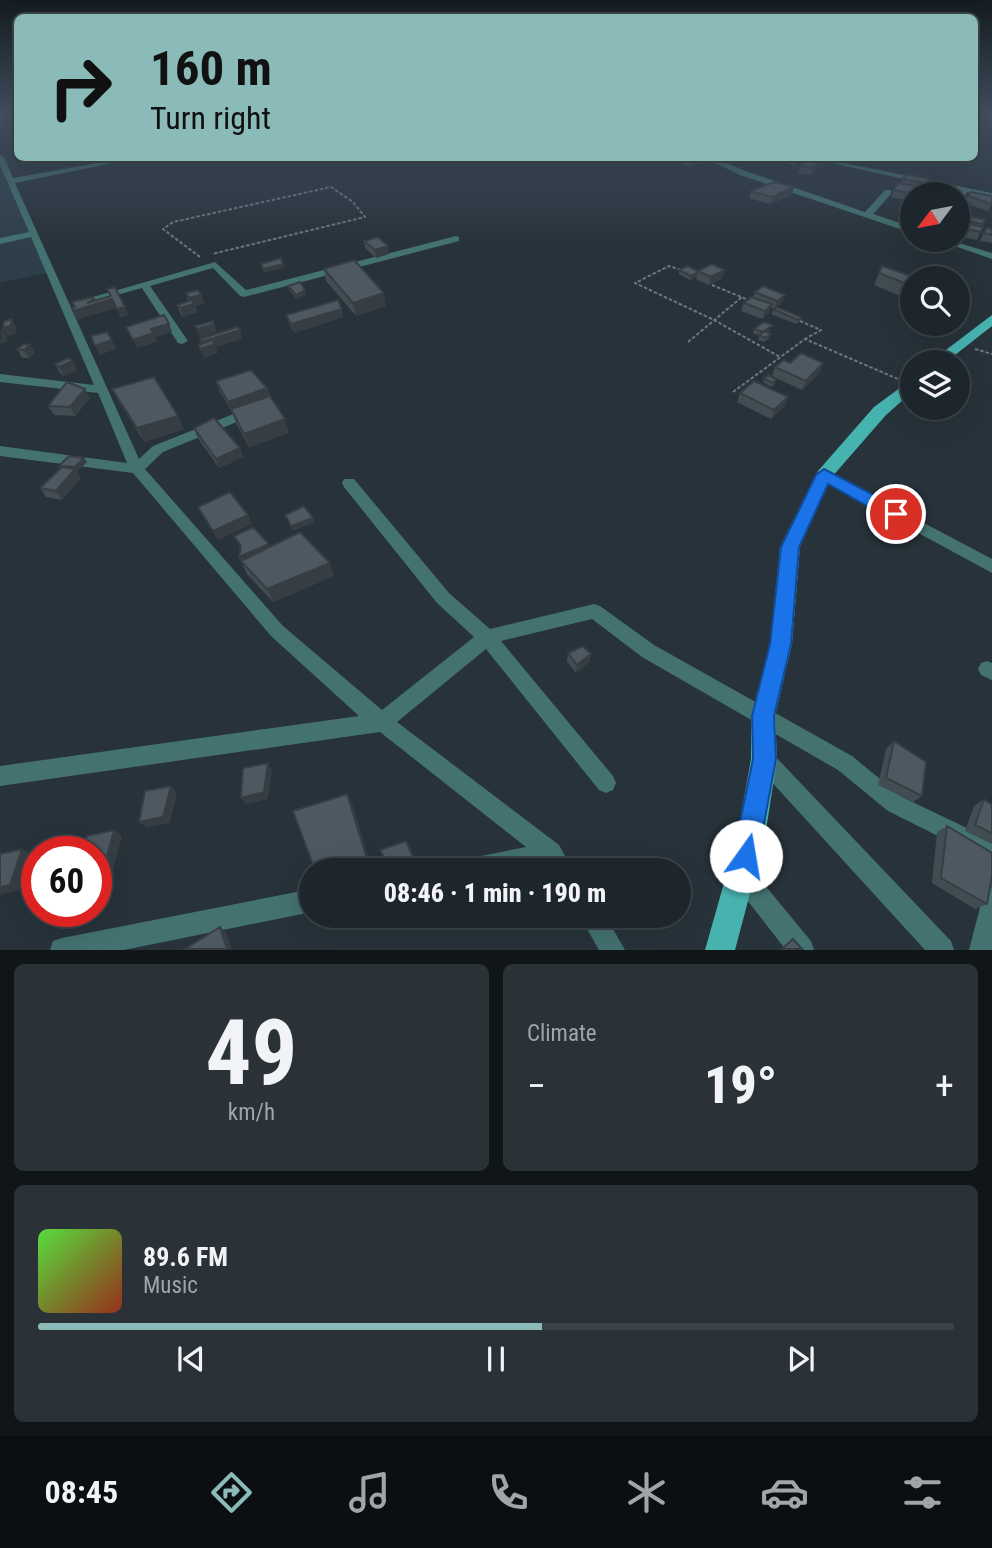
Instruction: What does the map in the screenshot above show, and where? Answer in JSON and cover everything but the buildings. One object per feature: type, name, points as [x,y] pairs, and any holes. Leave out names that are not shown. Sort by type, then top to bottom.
[{"type":"main road","points":[[952,350],[992,318]]},
{"type":"main road","points":[[720,950],[751,837],[764,759],[763,716],[780,644],[790,547],[824,475],[880,411],[900,394]]},
{"type":"street","points":[[0,157],[138,469],[277,631],[382,722],[553,858]]},
{"type":"street","points":[[11,181],[118,161]]},
{"type":"street","points":[[720,161],[900,226]]},
{"type":"street","points":[[827,161],[930,182]]},
{"type":"street","points":[[970,190],[992,195]]},
{"type":"street","points":[[866,216],[888,192]]},
{"type":"street","points":[[0,241],[34,234]]},
{"type":"street","points":[[66,306],[215,265],[244,294],[456,239]]},
{"type":"street","points":[[970,249],[992,256]]},
{"type":"street","points":[[144,284],[182,341]]},
{"type":"street","points":[[0,378],[103,390]]},
{"type":"street","points":[[138,469],[158,449],[254,411]]},
{"type":"street","points":[[0,451],[138,469]]},
{"type":"street","points":[[824,475],[992,567]]},
{"type":"street","points":[[349,483],[443,598],[487,637],[606,783]]},
{"type":"street","points":[[0,776],[382,722],[487,637],[594,611],[649,651],[845,763],[895,804],[992,852]]},
{"type":"street","points":[[764,759],[942,950]]},
{"type":"street","points":[[741,874],[802,950]]},
{"type":"street","points":[[981,950],[992,900]]},
{"type":"street","points":[[62,950],[299,903]]},
{"type":"street","points":[[599,928],[613,950]]},
{"type":"path","points":[[211,254],[365,217],[353,202],[331,187],[173,222],[163,229],[199,257],[215,265]]},
{"type":"path","points":[[681,270],[669,266],[635,283],[714,320],[780,357]]},
{"type":"path","points":[[712,285],[753,302]]},
{"type":"path","points":[[688,342],[742,297]]},
{"type":"path","points":[[733,391],[821,330],[799,320]]},
{"type":"path","points":[[805,339],[900,379]]},
{"type":"shaded area","points":[[0,157],[0,157],[51,272],[0,283]]},
{"type":"route","points":[[746,856],[764,759],[763,716],[780,644],[790,547],[824,475],[896,514]]}]
